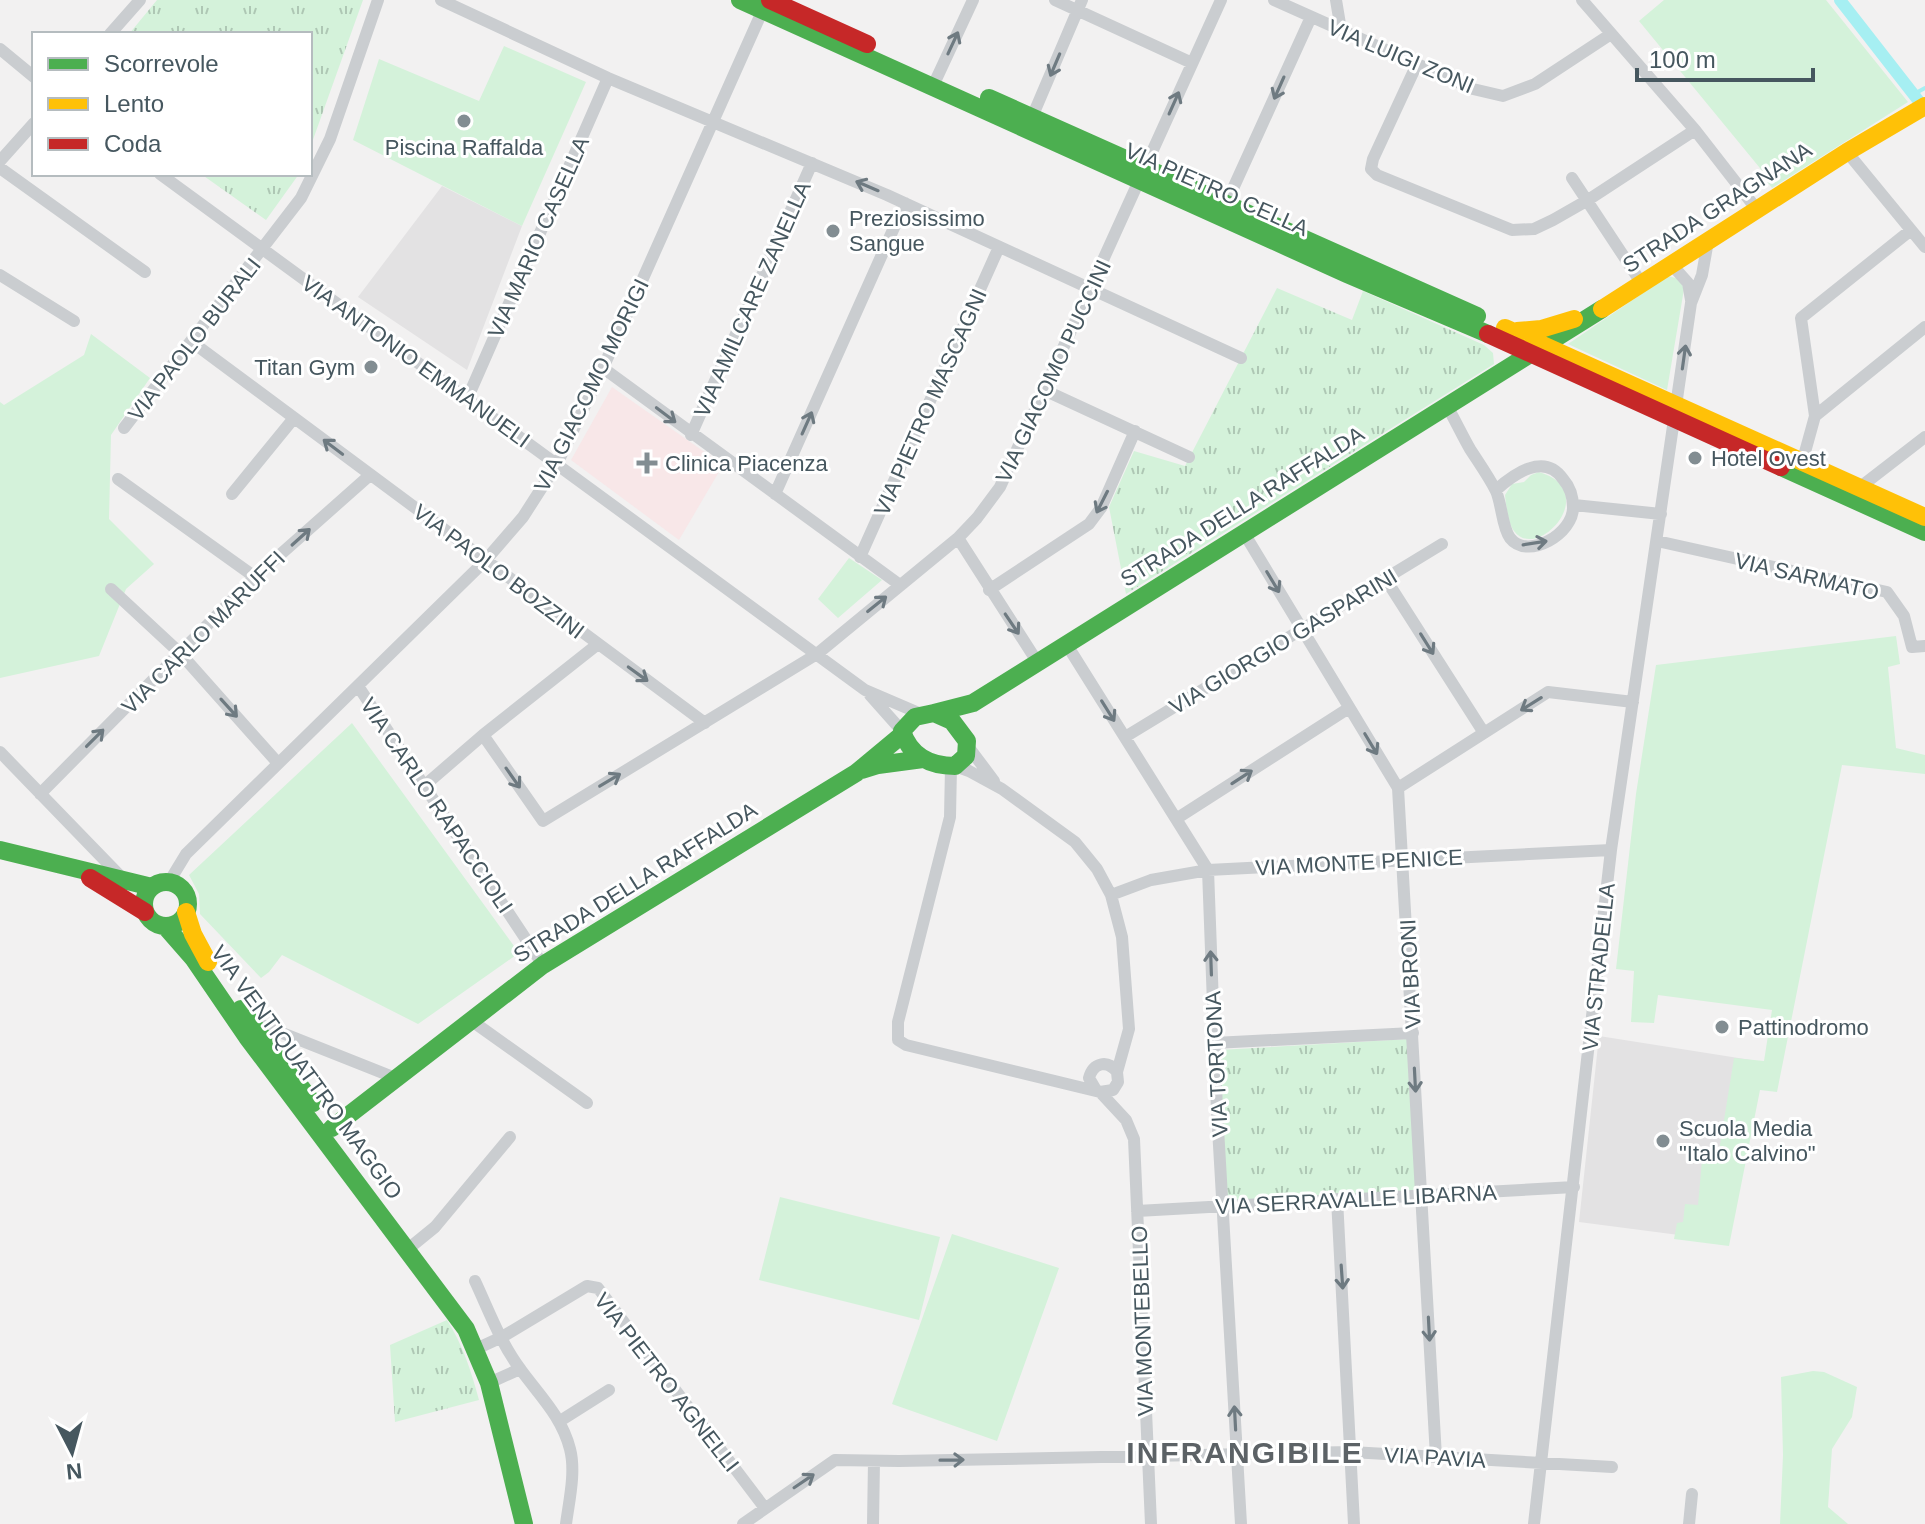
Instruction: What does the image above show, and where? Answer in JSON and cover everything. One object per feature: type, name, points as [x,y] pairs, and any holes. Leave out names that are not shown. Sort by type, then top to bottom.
[{"type":"main road","name":"VIA PIETRO CELLA","points":[[740,0],[767,4],[1676,412]]},
{"type":"main road","name":"STRADA GRAGNANA","points":[[1537,349],[1920,109]]},
{"type":"main road","name":"VIA PIETRO CELLA","points":[[1142,174],[1226,204],[1503,334]]},
{"type":"main road","points":[[1497,374],[1503,334],[1541,329],[1599,310]]},
{"type":"main road","name":"STRADA DELLA RAFFALDA","points":[[332,1128],[543,965],[856,773],[903,732],[910,718],[973,703],[1537,349]]},
{"type":"main road","points":[[1676,412],[1925,517]]},
{"type":"main road","points":[[1676,412],[1925,532]]},
{"type":"main road","points":[[903,732],[911,751],[940,764],[966,756],[964,738],[973,703]]},
{"type":"main road","points":[[927,714],[952,721],[964,738]]},
{"type":"main road","name":"STRADA DELLA RAFFALDA","points":[[856,773],[878,765],[940,764]]},
{"type":"main road","name":"VIA VENTIQUATTRO MAGGIO","points":[[0,850],[123,879],[160,885],[176,884],[186,895],[186,912],[193,934],[249,1029],[332,1128],[480,1348],[524,1524]]},
{"type":"main road","name":"VIA VENTIQUATTRO MAGGIO","points":[[63,865],[109,887],[145,912],[153,922],[165,926],[249,1029],[412,1246]]},
{"type":"main road","points":[[145,912],[145,897],[160,885]]},
{"type":"main road","points":[[165,926],[179,922],[186,912]]},
{"type":"street","points":[[112,32],[140,0]]},
{"type":"street","name":"VIA PAOLO BURALI","points":[[312,176],[330,139],[378,0]]},
{"type":"street","points":[[441,0],[608,78],[905,203],[1241,358]]},
{"type":"street","points":[[935,80],[973,0]]},
{"type":"street","points":[[1055,0],[1080,5],[1192,63]]},
{"type":"street","name":"VIA GIACOMO PUCCINI","points":[[483,735],[543,821],[817,654],[958,538],[1000,487],[1221,0]]},
{"type":"street","name":"VIA LUIGI ZONI","points":[[1274,0],[1473,89],[1503,96],[1535,84],[1611,34]]},
{"type":"street","points":[[1582,0],[1695,130],[1758,211]]},
{"type":"street","points":[[1336,1],[1341,30]]},
{"type":"street","name":"VIA GIACOMO MORIGI","points":[[160,885],[186,854],[277,762],[485,561],[523,517],[557,464],[603,368],[767,4]]},
{"type":"street","points":[[1030,123],[1080,5]]},
{"type":"street","points":[[1226,204],[1311,17]]},
{"type":"street","points":[[0,49],[32,75]]},
{"type":"street","points":[[1417,64],[1371,169],[1377,175],[1512,230],[1534,229],[1588,200],[1695,130]]},
{"type":"street","name":"VIA MARIO CASELLA","points":[[468,397],[608,78]]},
{"type":"street","points":[[0,161],[32,125]]},
{"type":"street","points":[[1847,152],[1925,247]]},
{"type":"street","name":"VIA AMILCARE ZANELLA","points":[[691,435],[812,163]]},
{"type":"street","points":[[0,168],[145,272]]},
{"type":"street","name":"VIA ANTONIO EMMANUELI","points":[[163,176],[865,690],[903,732]]},
{"type":"street","name":"VIA PAOLO BURALI","points":[[124,428],[264,250],[301,198],[312,176]]},
{"type":"street","points":[[1572,178],[1642,284]]},
{"type":"street","points":[[775,494],[905,203]]},
{"type":"street","points":[[1802,463],[1815,416],[1801,318],[1911,230]]},
{"type":"street","name":"VIA STRADELLA","points":[[1534,1524],[1611,850],[1691,303],[1702,275],[1708,241]]},
{"type":"street","name":"VIA PIETRO MASCAGNI","points":[[860,557],[999,247]]},
{"type":"street","points":[[1672,265],[1688,283],[1691,303]]},
{"type":"street","points":[[0,275],[74,321]]},
{"type":"street","points":[[1815,416],[1925,327]]},
{"type":"street","name":"VIA PAOLO BOZZINI","points":[[192,342],[705,723]]},
{"type":"street","points":[[603,368],[900,585]]},
{"type":"street","points":[[1044,390],[1189,457]]},
{"type":"street","points":[[1447,406],[1496,490],[1509,537],[1527,546],[1551,540],[1561,535],[1568,526],[1574,505],[1565,481],[1546,465],[1527,468],[1496,490]]},
{"type":"street","points":[[232,494],[294,418]]},
{"type":"street","points":[[989,590],[1089,524],[1101,508],[1135,431]]},
{"type":"street","points":[[1859,488],[1925,437]]},
{"type":"street","name":"VIA CARLO MARUFFI","points":[[40,794],[255,577],[370,475]]},
{"type":"street","points":[[118,479],[255,577]]},
{"type":"street","points":[[1574,505],[1661,514]]},
{"type":"street","name":"VIA BRONI","points":[[1244,533],[1398,788],[1436,1457]]},
{"type":"street","points":[[958,538],[1038,663]]},
{"type":"street","name":"VIA SARMATO","points":[[1657,541],[1887,592],[1904,616],[1912,647],[1925,646]]},
{"type":"street","name":"VIA GIORGIO GASPARINI","points":[[1125,737],[1442,544]]},
{"type":"street","points":[[1385,578],[1484,733]]},
{"type":"street","points":[[111,589],[180,653],[277,762]]},
{"type":"street","points":[[424,786],[598,644]]},
{"type":"street","points":[[1067,645],[1208,870]]},
{"type":"street","name":"VIA CARLO RAPACCIOLI","points":[[358,686],[543,965]]},
{"type":"street","name":"VIA ANTONIO EMMANUELI","points":[[865,690],[927,714]]},
{"type":"street","points":[[1398,788],[1548,692],[1633,702]]},
{"type":"street","points":[[1176,819],[1349,708]]},
{"type":"street","points":[[964,738],[985,771],[1002,789]]},
{"type":"street","points":[[0,752],[123,879]]},
{"type":"street","points":[[940,764],[969,771],[1002,789],[1075,842],[1097,869],[1111,895],[1122,937],[1129,1029],[1116,1086],[1109,1092],[906,1045],[898,1040],[898,1022],[950,817],[950,791],[940,764]]},
{"type":"street","points":[[940,764],[950,791]]},
{"type":"street","name":"VIA MONTE PENICE","points":[[1111,895],[1151,880],[1208,870],[1611,850]]},
{"type":"street","name":"VIA TORTONA","points":[[1208,870],[1214,1043],[1241,1524]]},
{"type":"street","points":[[472,1021],[587,1103]]},
{"type":"street","name":"VIA VENTIQUATTRO MAGGIO","points":[[249,1029],[398,1079]]},
{"type":"street","points":[[1214,1043],[1413,1033]]},
{"type":"street","points":[[1065,1082],[1090,1074],[1096,1066],[1126,1045]]},
{"type":"street","points":[[1103,1064],[1110,1065],[1117,1072]]},
{"type":"street","points":[[1090,1074],[1090,1083],[1098,1091]]},
{"type":"street","name":"VIA MONTEBELLO","points":[[1116,1086],[1134,1139],[1151,1524]]},
{"type":"street","name":"VIA MONTEBELLO","points":[[1098,1091],[1126,1120]]},
{"type":"street","points":[[412,1246],[435,1227],[510,1137]]},
{"type":"street","name":"VIA SERRAVALLE LIBARNA","points":[[1137,1211],[1574,1187]]},
{"type":"street","points":[[1337,1199],[1354,1524]]},
{"type":"street","points":[[475,1281],[520,1369],[560,1421],[571,1452],[571,1491],[566,1524]]},
{"type":"street","name":"VIA PIETRO AGNELLI","points":[[480,1348],[587,1286],[598,1288],[764,1507]]},
{"type":"street","points":[[489,1383],[520,1369]]},
{"type":"street","points":[[560,1421],[609,1390]]},
{"type":"street","name":"VIA PAVIA","points":[[743,1524],[835,1460],[1351,1452],[1612,1467]]},
{"type":"street","points":[[873,1524],[874,1461]]},
{"type":"street","points":[[1689,1524],[1692,1494]]},
{"type":"shaded area","points":[[442,186],[522,226],[467,370],[358,297]]},
{"type":"shaded area","name":"Clinica Piacenza","points":[[612,387],[723,465],[679,540],[571,460]]},
{"type":"shaded area","name":"Scuola Media \"Italo Calvino\"","points":[[1599,1036],[1751,1060],[1725,1241],[1579,1222]]},
{"type":"green space","points":[[157,0],[363,0],[312,142],[312,32],[131,32]]},
{"type":"green space","points":[[1664,0],[1826,0],[1908,102],[1772,188],[1762,175],[1764,173],[1639,21]]},
{"type":"green space","name":"Piscina Raffalda","points":[[504,46],[586,82],[522,226],[353,140],[379,59],[479,101]]},
{"type":"green space","points":[[204,176],[298,176],[266,220]]},
{"type":"green space","points":[[1668,276],[1679,279],[1684,289],[1667,390],[1568,344]]},
{"type":"green space","points":[[1277,288],[1352,320],[1363,291],[1484,345],[1493,353],[1494,364],[1126,594],[1109,507],[1134,451],[1185,466]]},
{"type":"green space","points":[[91,334],[150,378],[111,435],[109,519],[154,564],[126,589],[99,656],[0,678],[0,402],[4,405],[84,355]]},
{"type":"green space","points":[[1539,472],[1557,481],[1565,494],[1565,507],[1559,521],[1549,531],[1537,538],[1524,538],[1512,528],[1505,495],[1512,484],[1524,482]]},
{"type":"green space","points":[[849,558],[882,580],[838,618],[818,599]]},
{"type":"green space","points":[[1896,636],[1900,664],[1888,667],[1896,748],[1925,755],[1925,774],[1842,765],[1777,1092],[1760,1090],[1729,1246],[1674,1239],[1677,1223],[1683,1222],[1685,1204],[1698,1205],[1703,1149],[1719,1151],[1734,1058],[1764,1061],[1772,1010],[1658,995],[1654,1023],[1631,1022],[1634,971],[1616,969],[1636,794],[1656,665]]},
{"type":"green space","points":[[352,723],[519,953],[418,1024],[282,955],[261,978],[200,914],[199,894],[189,875]]},
{"type":"green space","points":[[1409,1039],[1416,1191],[1227,1201],[1219,1050]]},
{"type":"green space","points":[[780,1197],[940,1237],[919,1320],[759,1280]]},
{"type":"green space","points":[[952,1234],[1059,1268],[997,1441],[892,1404]]},
{"type":"green space","points":[[447,1320],[466,1358],[479,1400],[395,1422],[390,1345]]},
{"type":"green space","points":[[1824,1372],[1857,1387],[1852,1417],[1832,1449],[1828,1507],[1848,1524],[1780,1524],[1783,1455],[1781,1377]]},
{"type":"waterway","points":[[1840,0],[1925,109]]},
{"type":"waterway","points":[[1914,94],[1925,88]]},
{"type":"traffic: fast","points":[[740,0],[1347,274],[1488,334]]},
{"type":"traffic: fast","points":[[989,98],[1477,316]]},
{"type":"traffic: fast","points":[[934,713],[973,703],[1602,309]]},
{"type":"traffic: fast","points":[[1781,467],[1925,532]]},
{"type":"traffic: fast","points":[[934,713],[952,721],[967,741],[966,756],[955,766],[922,758],[910,747],[902,731],[915,717],[934,713]]},
{"type":"traffic: fast","points":[[332,1128],[543,965],[856,773],[903,734]]},
{"type":"traffic: fast","points":[[862,770],[923,759]]},
{"type":"traffic: fast","points":[[0,850],[152,887]]},
{"type":"traffic: fast","points":[[166,882],[181,889],[188,904],[181,919],[166,926],[151,919],[144,904],[151,889],[166,882]]},
{"type":"traffic: fast","points":[[165,926],[193,958],[247,1037],[466,1329],[489,1383],[524,1524]]},
{"type":"traffic: fast","points":[[241,1009],[313,1103]]},
{"type":"traffic: slow","points":[[1602,309],[1847,152],[1925,106]]},
{"type":"traffic: slow","points":[[1517,331],[1541,329],[1574,319]]},
{"type":"traffic: slow","points":[[1505,328],[1925,517]]},
{"type":"traffic: slow","points":[[186,912],[193,934],[208,962]]},
{"type":"traffic: jam","points":[[770,0],[867,44]]},
{"type":"traffic: jam","points":[[1488,334],[1781,467]]},
{"type":"traffic: jam","points":[[90,878],[145,912]]},
{"type":"place","name":"Piscina Raffalda","points":[[464,121]]},
{"type":"place","name":"Preziosissimo Sangue","points":[[833,231]]},
{"type":"place","name":"Titan Gym","points":[[371,367]]},
{"type":"place","name":"Hotel Ovest","points":[[1695,458]]},
{"type":"place","name":"Clinica Piacenza","points":[[647,463]]},
{"type":"place","name":"Pattinodromo","points":[[1722,1027]]},
{"type":"place","name":"Scuola Media \"Italo Calvino\"","points":[[1663,1141]]},
{"type":"district","name":"INFRANGIBILE","points":[[1245,1453]]}]
